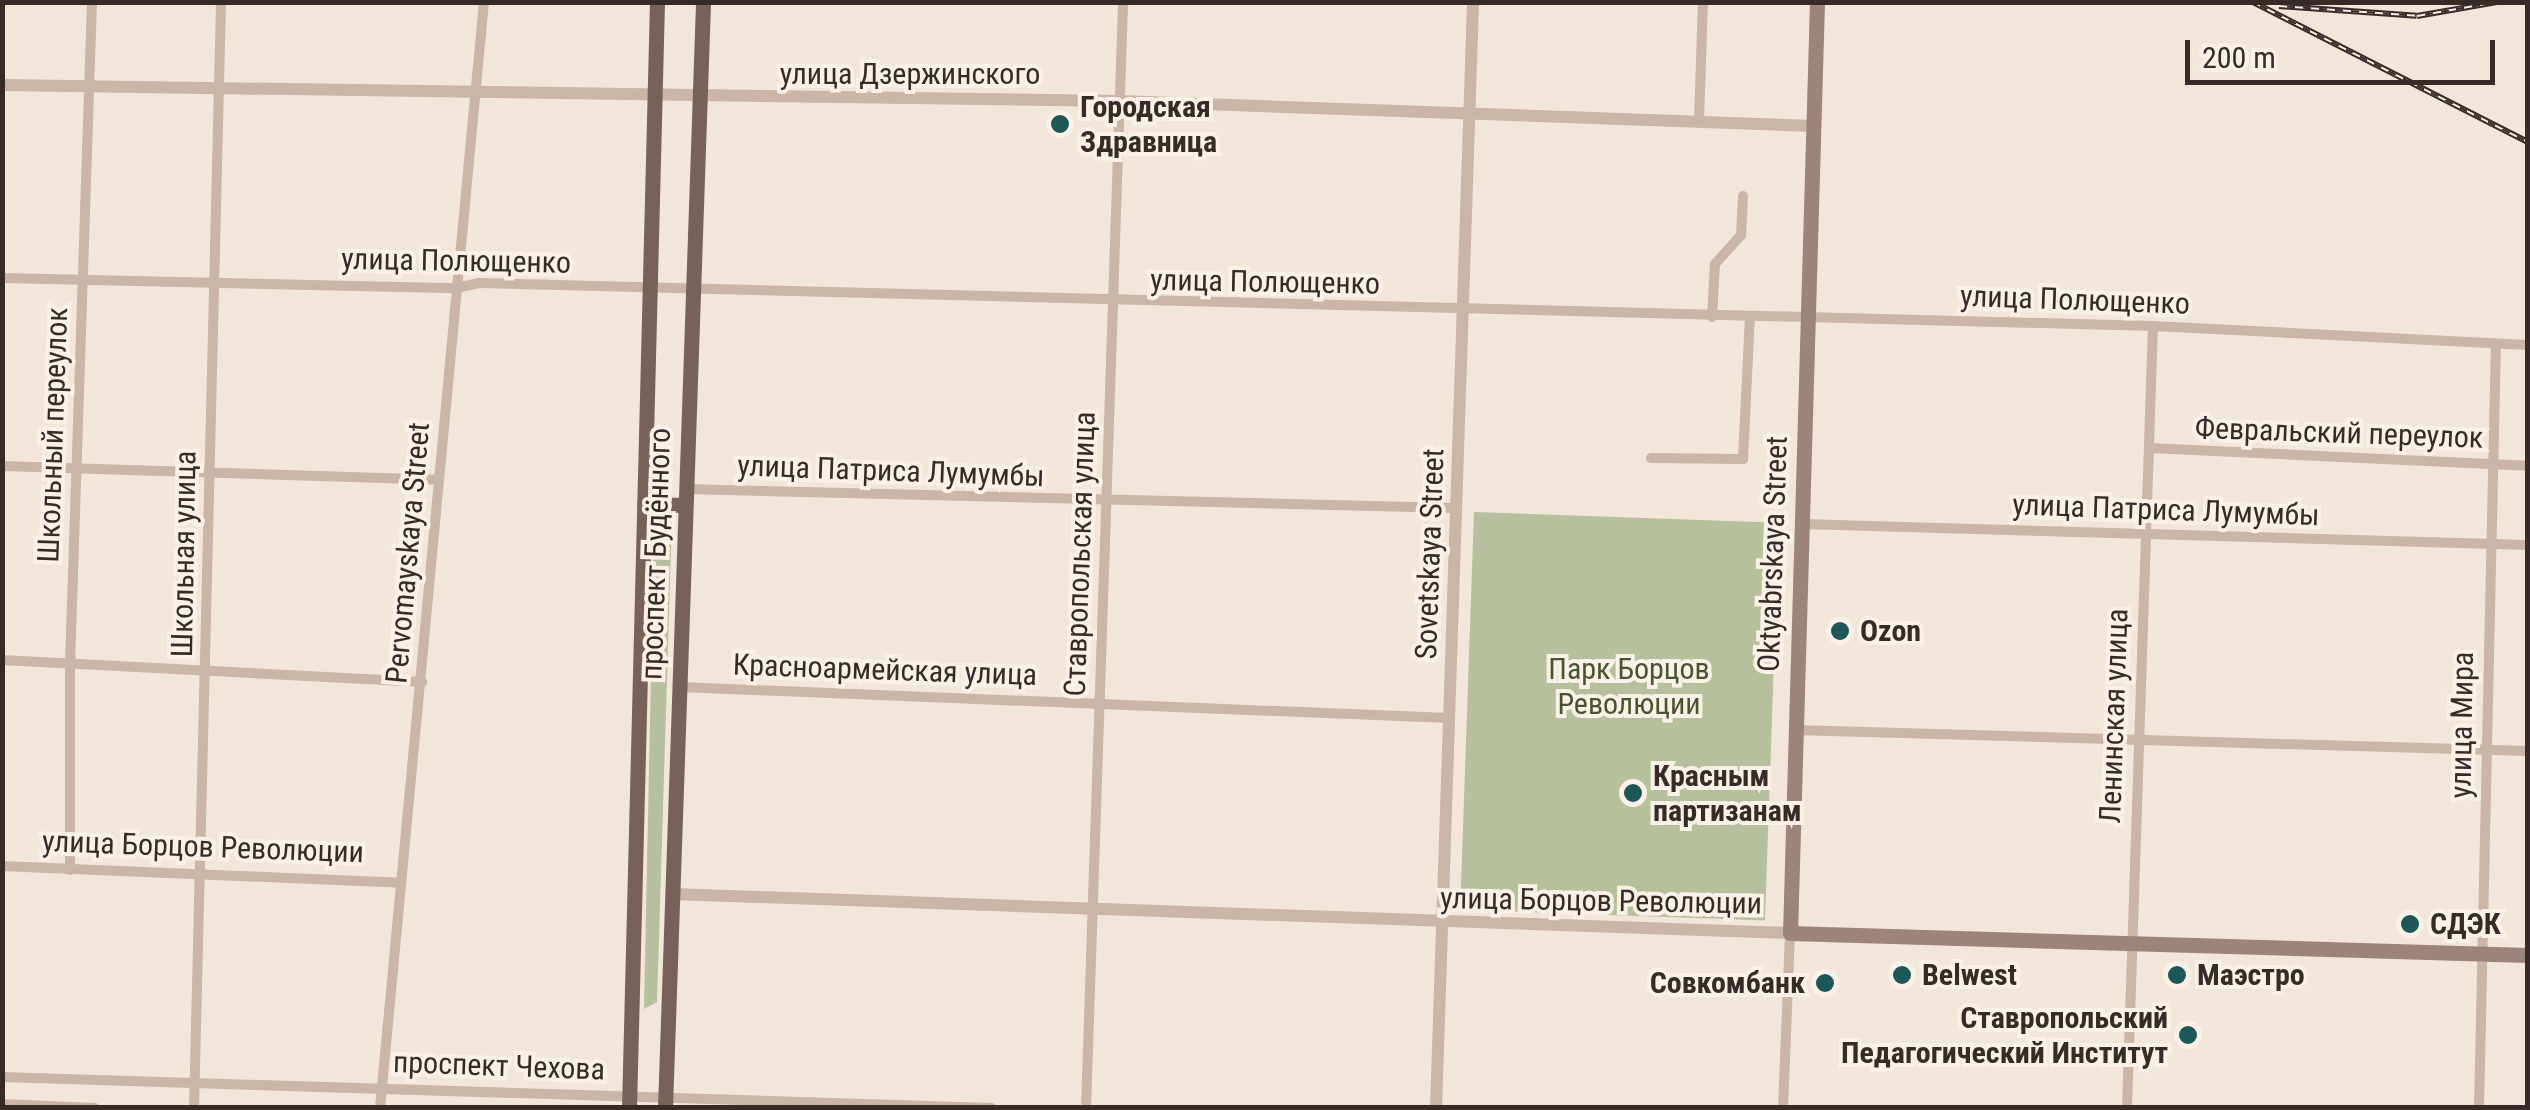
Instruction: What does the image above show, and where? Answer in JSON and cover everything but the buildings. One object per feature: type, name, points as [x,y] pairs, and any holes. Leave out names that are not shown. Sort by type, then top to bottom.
[{"type":"main road","name":"проспект Будённого","points":[[629,1102],[657,2]]},
{"type":"main road","name":"проспект Будённого","points":[[665,1102],[703,2]]},
{"type":"main road","name":"Oktyabrskaya Street","points":[[1790,933],[1817,2]]},
{"type":"main road","points":[[644,504],[685,497]]},
{"type":"main road","name":"улица Борцов Революции","points":[[1790,933],[2528,955]]},
{"type":"street","name":"Школьный переулок","points":[[70,870],[70,664],[92,2]]},
{"type":"street","name":"Школьная улица","points":[[194,1108],[222,2]]},
{"type":"street","name":"Pervomayskaya Street","points":[[380,1108],[484,2]]},
{"type":"street","name":"Ставропольская улица","points":[[1086,1108],[1123,2]]},
{"type":"street","name":"Sovetskaya Street","points":[[1436,1108],[1473,2]]},
{"type":"street","points":[[1698,120],[1703,2]]},
{"type":"street","name":"улица Дзержинского","points":[[2,85],[701,98],[1120,100],[1816,126]]},
{"type":"street","points":[[1712,317],[1715,264],[1741,235],[1744,196]]},
{"type":"street","name":"улица Полющенко","points":[[2,278],[456,288],[479,283],[652,292],[2153,326],[2528,345]]},
{"type":"street","points":[[1651,458],[1743,459],[1750,317]]},
{"type":"street","name":"Ленинская улица","points":[[2127,1108],[2153,326]]},
{"type":"street","name":"улица Мира","points":[[2479,1108],[2496,344]]},
{"type":"street","name":"Февральский переулок","points":[[2149,448],[2528,466]]},
{"type":"street","points":[[2,466],[439,480]]},
{"type":"street","name":"улица Патриса Лумумбы","points":[[685,497],[1456,508]]},
{"type":"street","name":"улица Патриса Лумумбы","points":[[1802,524],[2528,545]]},
{"type":"street","points":[[2,660],[422,682]]},
{"type":"street","name":"Красноармейская улица","points":[[680,688],[1449,718]]},
{"type":"street","points":[[1794,730],[2528,751]]},
{"type":"street","name":"улица Борцов Революции","points":[[2,866],[201,878],[402,883]]},
{"type":"street","name":"улица Борцов Революции","points":[[674,894],[1094,908],[1442,926],[1790,933]]},
{"type":"street","name":"Oktyabrskaya Street","points":[[1783,1108],[1790,933]]},
{"type":"street","name":"проспект Чехова","points":[[2,1078],[382,1086],[629,1102],[992,1108]]},
{"type":"street","points":[[2,1104],[94,1108]]},
{"type":"green space","name":"Парк Борцов Революции","points":[[1474,512],[1779,523],[1765,920],[1460,910]]},
{"type":"green space","points":[[672,516],[657,1002],[644,1009],[654,531],[657,521]]},
{"type":"railway","points":[[2253,2],[2528,142]]},
{"type":"railway","points":[[2279,6],[2417,16],[2497,2]]},
{"type":"place","name":"Городская Здравница","points":[[1060,124]]},
{"type":"place","name":"Ozon","points":[[1840,631]]},
{"type":"place","name":"Красным партизанам","points":[[1633,793]]},
{"type":"place","name":"СДЭК","points":[[2410,924]]},
{"type":"place","name":"Belwest","points":[[1902,975]]},
{"type":"place","name":"Маэстро","points":[[2177,975]]},
{"type":"place","name":"Совкомбанк","points":[[1825,983]]},
{"type":"place","name":"Ставропольский Педагогический Институт","points":[[2188,1035]]}]
